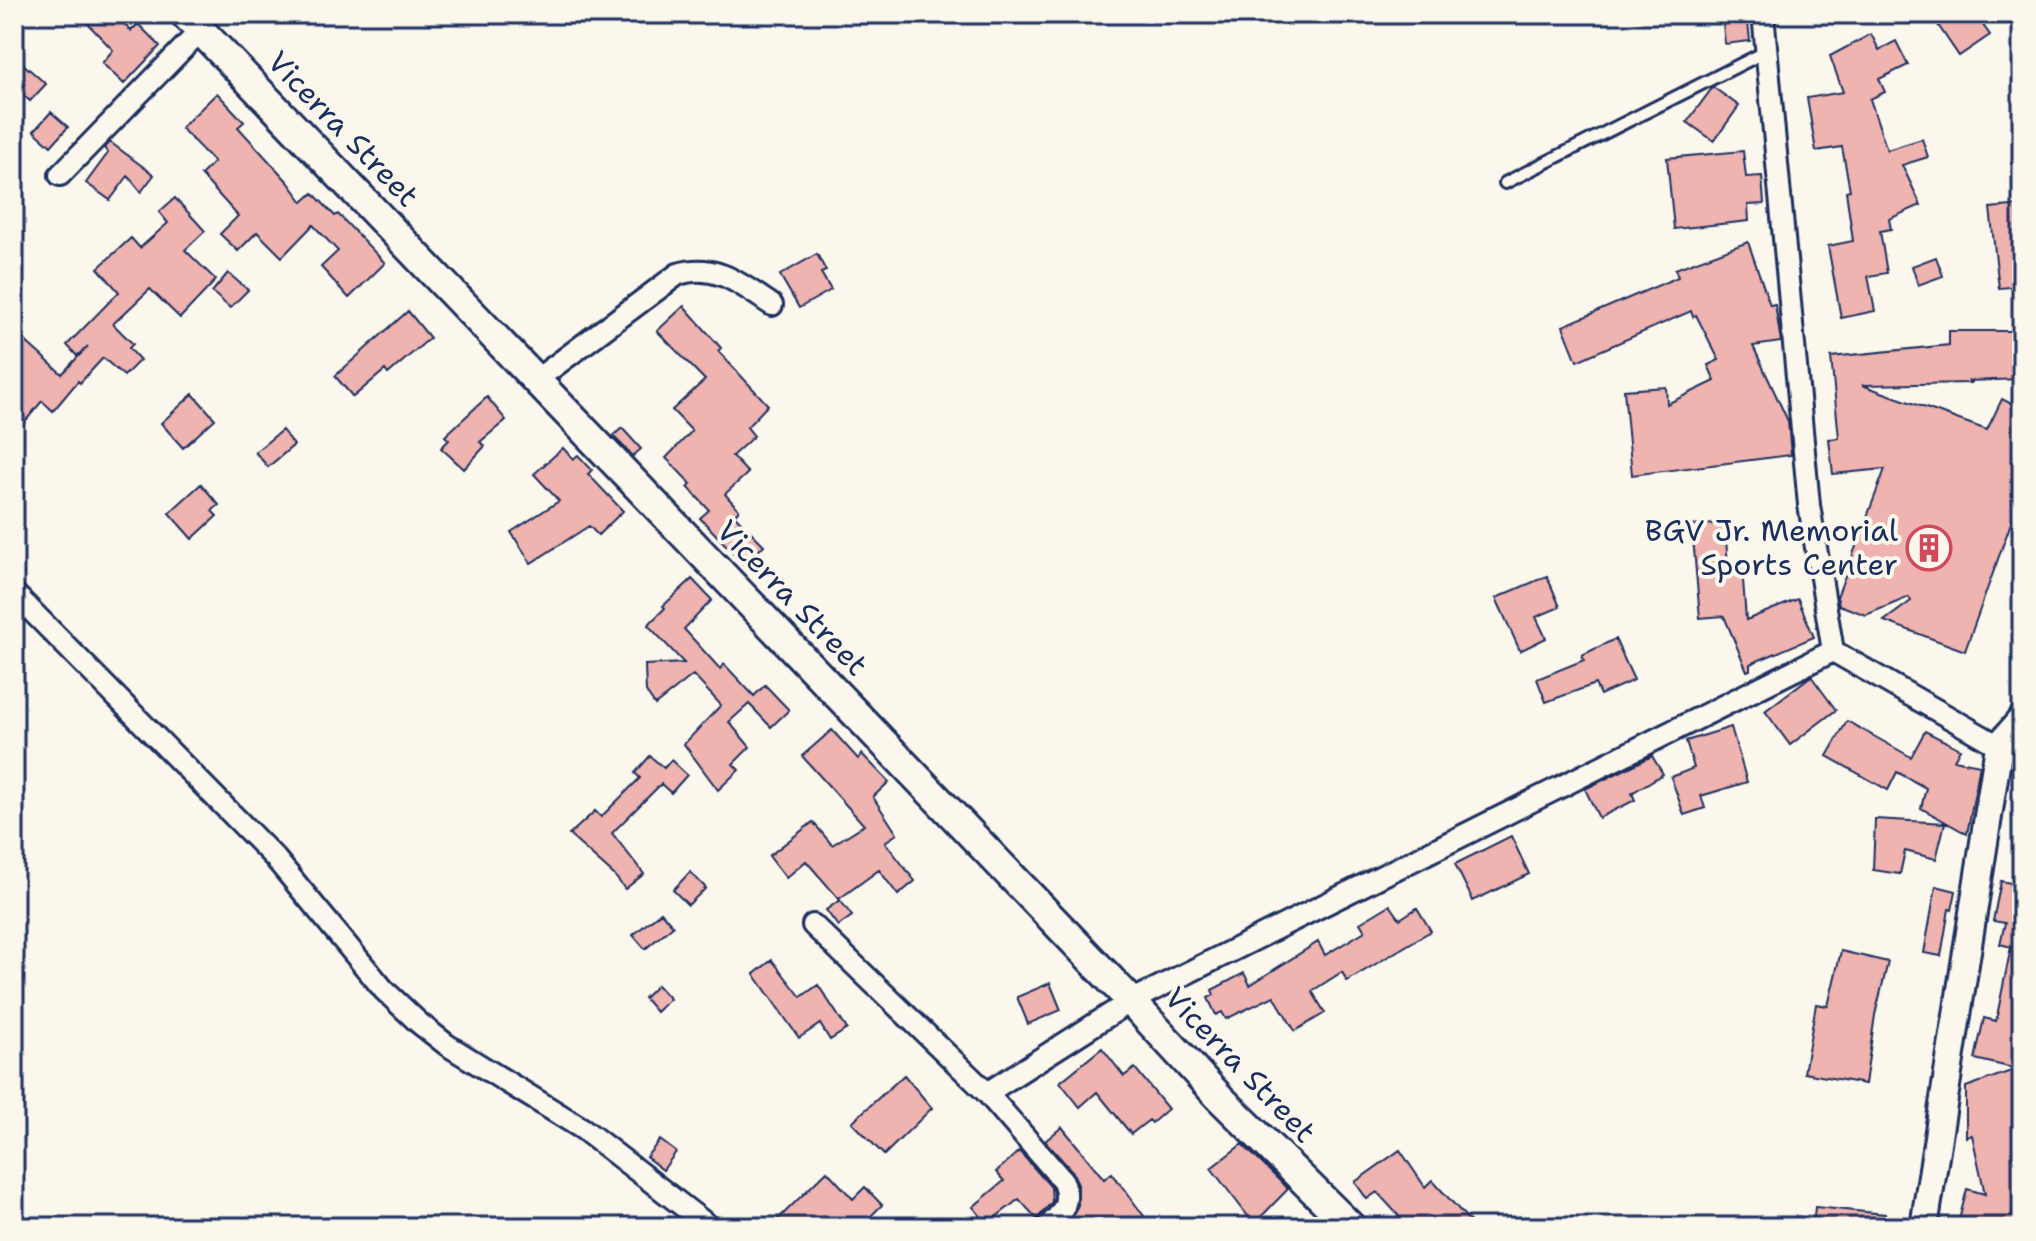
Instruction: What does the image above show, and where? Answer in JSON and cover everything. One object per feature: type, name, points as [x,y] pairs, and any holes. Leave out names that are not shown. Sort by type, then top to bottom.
[{"type":"main road","name":"Vicerra Street","points":[[193,22],[1131,1001],[1220,1098],[1351,1227]]},
{"type":"street","points":[[1763,14],[1809,505],[1833,651]]},
{"type":"street","points":[[60,175],[193,22]]},
{"type":"street","points":[[536,380],[678,274],[709,270],[726,275],[772,305]]},
{"type":"street","points":[[14,593],[275,858],[384,990],[419,1023],[447,1045],[583,1129],[710,1227]]},
{"type":"street","points":[[1833,651],[1999,746]]},
{"type":"street","points":[[987,1093],[1131,1001],[1833,651]]},
{"type":"street","points":[[1924,1227],[1999,746],[2022,719]]},
{"type":"street","points":[[813,925],[987,1093],[1063,1181],[1067,1192],[1064,1209],[1047,1227]]},
{"type":"lane","points":[[1505,183],[1767,51]]},
{"type":"building","points":[[98,14],[115,14],[131,31],[138,24],[160,46],[124,84],[102,63],[113,50],[88,24]]},
{"type":"building","points":[[1722,14],[1747,14],[1750,41],[1725,44]]},
{"type":"building","points":[[1954,14],[1975,14],[1990,35],[1959,56],[1938,25]]},
{"type":"building","points":[[1871,34],[1879,50],[1896,41],[1908,65],[1879,79],[1885,92],[1870,99],[1887,150],[1922,139],[1928,157],[1902,165],[1921,205],[1889,219],[1891,229],[1880,231],[1887,273],[1868,276],[1875,311],[1841,318],[1828,246],[1853,241],[1846,191],[1850,190],[1842,147],[1816,151],[1807,98],[1843,92],[1830,56]]},
{"type":"building","points":[[14,56],[46,84],[30,101],[14,87]]},
{"type":"building","points":[[1713,87],[1739,106],[1714,141],[1687,122]]},
{"type":"building","points":[[217,93],[244,122],[238,127],[303,202],[313,193],[385,263],[349,298],[321,267],[338,251],[313,225],[282,257],[257,232],[238,251],[220,234],[238,216],[201,175],[214,162],[181,128]]},
{"type":"building","points":[[51,112],[68,127],[51,146],[34,131]]},
{"type":"building","points":[[110,142],[154,175],[141,192],[128,176],[110,200],[86,183],[108,153],[104,148]]},
{"type":"building","points":[[1743,151],[1746,177],[1762,176],[1764,204],[1748,205],[1749,221],[1674,229],[1667,158]]},
{"type":"building","points":[[175,198],[205,231],[185,250],[216,280],[180,318],[150,289],[113,324],[133,344],[129,348],[140,360],[124,376],[103,358],[80,383],[78,381],[53,411],[42,401],[14,435],[14,331],[62,374],[88,346],[77,356],[67,345],[119,292],[98,268],[131,238],[140,248],[168,223],[159,212]]},
{"type":"building","points":[[2022,205],[2022,286],[1999,288],[1990,208]]},
{"type":"building","points":[[1748,242],[1770,305],[1775,304],[1781,342],[1753,346],[1788,421],[1791,455],[1632,475],[1624,390],[1666,387],[1667,404],[1715,381],[1708,365],[1719,360],[1691,311],[1577,361],[1563,326],[1678,277],[1675,269]]},
{"type":"building","points":[[817,254],[826,271],[821,273],[831,290],[799,308],[780,275]]},
{"type":"building","points":[[1936,257],[1943,276],[1918,285],[1912,266]]},
{"type":"building","points":[[228,273],[248,290],[230,308],[212,292]]},
{"type":"building","points":[[684,306],[721,348],[718,351],[768,405],[747,427],[754,436],[732,456],[748,473],[725,494],[739,510],[734,515],[764,545],[745,565],[700,518],[709,510],[688,487],[691,484],[666,458],[692,431],[672,410],[705,380],[657,331]]},
{"type":"building","points":[[408,311],[430,338],[388,374],[385,370],[353,397],[335,376]]},
{"type":"building","name":"BGV Jr. Memorial Sports Center","points":[[1949,331],[2018,331],[2020,379],[1862,385],[1987,430],[2002,399],[2022,409],[2022,523],[2012,520],[1965,651],[1884,621],[1911,601],[1909,597],[1866,615],[1839,605],[1837,597],[1885,469],[1833,474],[1829,439],[1839,438],[1831,357],[1949,345]]},
{"type":"building","points":[[193,394],[215,419],[183,448],[161,423]]},
{"type":"building","points":[[487,397],[506,420],[480,442],[485,446],[464,469],[441,448],[449,440],[445,436]]},
{"type":"building","points":[[622,428],[641,449],[633,456],[613,436]]},
{"type":"building","points":[[282,430],[294,445],[268,467],[255,452]]},
{"type":"building","points":[[563,448],[573,459],[578,455],[592,470],[588,474],[623,511],[598,535],[589,526],[531,563],[511,532],[559,501],[534,474]]},
{"type":"building","points":[[201,484],[219,505],[212,511],[217,516],[192,539],[169,513]]},
{"type":"building","points":[[1725,523],[1728,567],[1742,566],[1746,620],[1798,599],[1814,637],[1750,664],[1747,671],[1724,616],[1700,618],[1692,526]]},
{"type":"building","points":[[1547,576],[1560,607],[1536,617],[1546,638],[1520,651],[1496,598]]},
{"type":"building","points":[[692,579],[712,600],[684,629],[720,669],[724,664],[754,696],[765,685],[789,710],[771,727],[749,704],[729,722],[750,747],[733,764],[739,770],[718,790],[684,744],[721,705],[693,675],[655,705],[646,692],[645,665],[684,663],[648,625]]},
{"type":"building","points":[[1615,639],[1634,680],[1600,695],[1595,684],[1546,702],[1537,679],[1584,660],[1582,655]]},
{"type":"building","points":[[1811,676],[1836,710],[1790,745],[1765,711]]},
{"type":"building","points":[[1847,721],[1911,757],[1925,731],[1960,749],[1954,760],[1980,765],[1967,834],[1921,808],[1926,788],[1897,772],[1888,790],[1827,756]]},
{"type":"building","points":[[1731,727],[1747,782],[1701,796],[1705,808],[1684,815],[1671,777],[1694,768],[1686,741]]},
{"type":"building","points":[[832,730],[858,759],[862,754],[889,782],[873,797],[897,834],[885,842],[915,881],[898,895],[879,870],[839,899],[806,861],[786,878],[769,856],[813,822],[832,845],[864,825],[802,756]]},
{"type":"building","points":[[650,756],[664,768],[671,760],[687,775],[671,793],[661,784],[612,833],[644,874],[625,889],[614,875],[569,835],[595,811],[601,817],[640,778],[635,773]]},
{"type":"building","points":[[1652,756],[1663,774],[1632,793],[1635,800],[1599,818],[1585,789]]},
{"type":"building","points":[[1875,819],[1945,823],[1936,859],[1905,851],[1900,874],[1873,870]]},
{"type":"building","points":[[1511,836],[1529,874],[1473,901],[1455,864]]},
{"type":"building","points":[[690,872],[706,888],[688,905],[673,890]]},
{"type":"building","points":[[2001,881],[2022,882],[2022,1104],[2017,1106],[2022,1129],[2022,1227],[1982,1227],[1959,1220],[1967,1189],[1985,1194],[1972,1135],[1966,1137],[1966,1087],[2017,1069],[1975,1059],[1984,1018],[1996,1021],[2011,947],[2000,944],[2005,923],[1993,921]]},
{"type":"building","points":[[1936,886],[1956,891],[1952,910],[1949,909],[1941,956],[1924,953]]},
{"type":"building","points":[[840,900],[852,916],[838,926],[826,910]]},
{"type":"building","points":[[1390,905],[1400,919],[1417,908],[1431,931],[1347,981],[1342,972],[1312,991],[1325,1013],[1295,1031],[1274,996],[1226,1019],[1222,1012],[1216,1015],[1208,998],[1214,995],[1212,990],[1244,973],[1250,985],[1318,942],[1325,955],[1365,931],[1360,923]]},
{"type":"building","points":[[661,912],[673,926],[645,949],[633,935]]},
{"type":"building","points":[[1841,951],[1888,962],[1875,1015],[1865,1084],[1804,1073],[1816,1004],[1828,1006]]},
{"type":"building","points":[[772,960],[801,997],[818,985],[847,1029],[830,1040],[820,1024],[799,1038],[754,974]]},
{"type":"building","points":[[1050,983],[1061,1010],[1028,1024],[1017,997]]},
{"type":"building","points":[[657,985],[670,999],[656,1012],[644,998]]},
{"type":"building","points":[[1102,1048],[1124,1076],[1135,1068],[1168,1109],[1152,1123],[1149,1120],[1131,1134],[1097,1092],[1080,1107],[1060,1082]]},
{"type":"building","points":[[904,1075],[932,1108],[884,1155],[852,1122]]},
{"type":"building","points":[[1062,1127],[1104,1179],[1112,1173],[1152,1227],[1066,1227],[1078,1205],[1078,1185],[1073,1172],[1045,1141]]},
{"type":"building","points":[[660,1140],[676,1152],[663,1170],[646,1157]]},
{"type":"building","points":[[1242,1144],[1288,1189],[1254,1224],[1211,1168]]},
{"type":"building","points":[[1400,1150],[1425,1187],[1432,1180],[1475,1227],[1409,1227],[1377,1192],[1367,1199],[1355,1182]]},
{"type":"building","points":[[1019,1151],[1051,1187],[1052,1202],[1037,1219],[1019,1199],[987,1224],[973,1207],[1004,1181],[996,1172]]},
{"type":"building","points":[[827,1171],[853,1199],[865,1187],[882,1205],[860,1227],[770,1227]]},
{"type":"building","points":[[1815,1207],[1885,1214],[1885,1227],[1813,1227]]},
{"type":"place","name":"BGV Jr. Memorial Sports Center","points":[[1929,548]]}]
